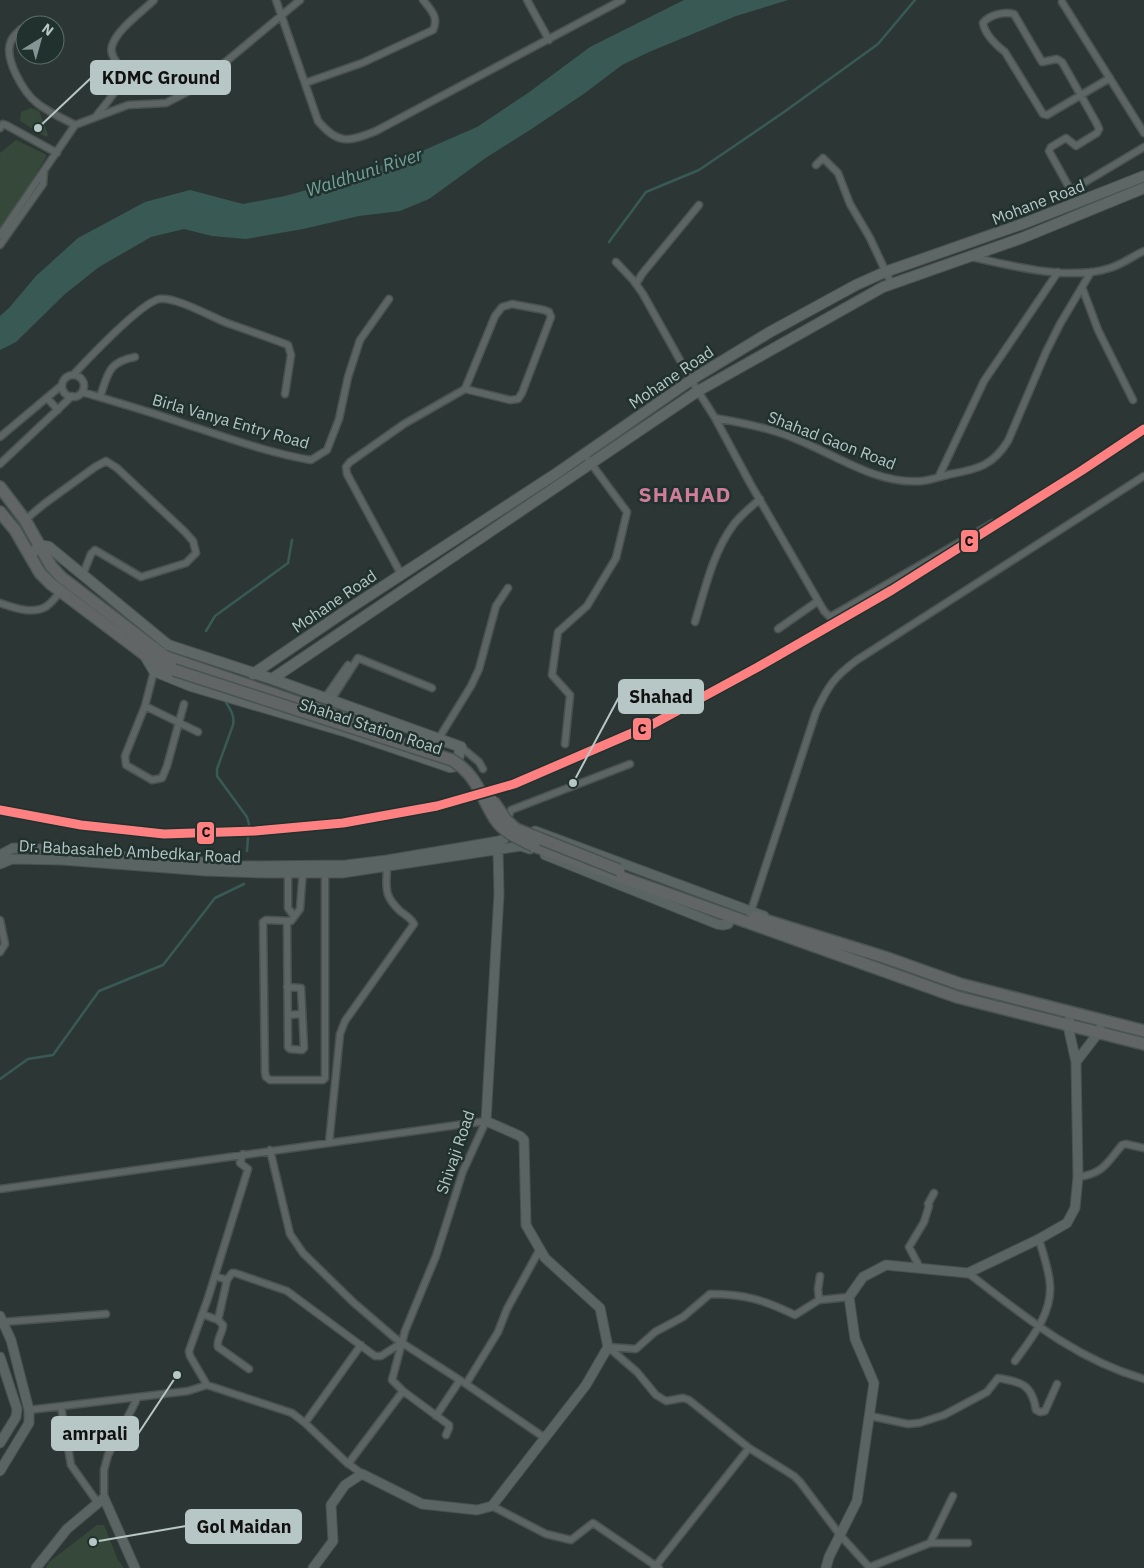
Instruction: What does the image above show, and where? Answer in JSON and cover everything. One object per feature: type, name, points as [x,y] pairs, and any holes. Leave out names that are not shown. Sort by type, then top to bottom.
[{"type":"highway","points":[[0,487],[25,520],[51,566],[161,665]]},
{"type":"highway","points":[[0,512],[16,530],[40,573],[61,591],[161,665],[462,758],[506,820],[516,829],[706,904],[733,917],[877,961],[1144,1031]]},
{"type":"highway","points":[[706,904],[751,914],[877,961],[957,997],[1144,1044]]},
{"type":"main road","name":"Mohane Road","points":[[253,674],[584,454],[691,380],[770,332],[856,285],[886,272],[950,251],[1144,176]]},
{"type":"main road","name":"Mohane Road","points":[[272,680],[698,392],[891,283],[972,257],[1144,188]]},
{"type":"main road","points":[[1025,223],[1030,235]]},
{"type":"main road","points":[[30,555],[40,546]]},
{"type":"main road","name":"Shahad Station Road","points":[[40,546],[49,547],[168,645],[328,699],[461,747],[456,766],[450,768],[346,732],[192,686],[161,665]]},
{"type":"street","points":[[96,116],[122,80],[122,72],[112,55],[111,48],[115,39],[154,0]]},
{"type":"street","points":[[276,0],[318,122],[336,138],[347,140],[356,139],[376,131],[622,0]]},
{"type":"street","points":[[0,235],[75,125],[128,105],[166,103],[193,89],[300,0]]},
{"type":"street","points":[[305,83],[362,62],[433,30],[436,23],[434,14],[423,0]]},
{"type":"street","points":[[527,0],[548,40]]},
{"type":"street","points":[[1062,2],[1144,133]]},
{"type":"street","points":[[1110,78],[1080,96],[1047,115],[1043,114],[1005,52],[996,45],[983,24],[985,20],[1004,12],[1014,14],[1042,62],[1057,59],[1062,62],[1080,96],[1099,129],[1098,134],[1076,146],[1066,138],[1051,147],[1049,151],[1070,189],[1072,190],[1144,147]]},
{"type":"street","points":[[15,36],[10,41],[9,52],[14,71],[28,94],[38,104],[75,125]]},
{"type":"street","points":[[0,128],[3,124],[6,125],[56,153]]},
{"type":"street","points":[[816,166],[823,158],[838,173],[850,204],[870,238],[891,283]]},
{"type":"street","points":[[0,245],[43,184],[44,172]]},
{"type":"street","points":[[636,284],[642,274],[699,205]]},
{"type":"street","points":[[972,257],[1009,266],[1058,272],[1091,272],[1110,268],[1144,251]]},
{"type":"street","points":[[616,262],[643,294],[818,601],[830,617],[993,522]]},
{"type":"street","points":[[939,476],[984,381],[1058,272]]},
{"type":"street","name":"Shahad Gaon Road","points":[[715,418],[773,430],[878,475],[900,480],[921,481],[975,468],[991,462],[1000,454],[1008,441],[1046,352],[1091,272]]},
{"type":"street","points":[[1082,287],[1098,330],[1133,400]]},
{"type":"street","points":[[0,437],[62,385],[67,377],[73,375],[139,312],[156,300],[165,298],[288,345],[291,355],[284,394]]},
{"type":"street","name":"Birla Vanya Entry Road","points":[[82,392],[207,432],[294,457],[311,460],[327,450],[339,419],[348,377],[360,340],[389,299]]},
{"type":"street","points":[[401,574],[347,474],[346,467],[350,462],[404,424],[465,389],[494,316],[502,306],[512,304],[549,312],[551,316],[522,393],[518,399],[510,400],[465,389]]},
{"type":"street","points":[[100,397],[113,366],[122,360],[135,357]]},
{"type":"street","points":[[62,385],[66,394],[76,396],[82,392],[82,381],[73,375]]},
{"type":"street","points":[[0,464],[72,396]]},
{"type":"street","points":[[47,398],[58,410]]},
{"type":"street","points":[[565,744],[570,695],[552,674],[558,632],[587,606],[616,558],[627,512],[584,454]]},
{"type":"street","points":[[25,520],[44,504],[106,461],[184,531],[193,541],[196,553],[186,563],[141,577],[95,550],[91,554],[83,574]]},
{"type":"street","points":[[499,845],[518,832],[530,829],[751,914],[816,712],[826,689],[839,673],[1144,476]]},
{"type":"street","points":[[695,622],[721,543],[735,522],[760,499]]},
{"type":"street","points":[[439,738],[471,686],[479,669],[496,606],[508,588]]},
{"type":"street","points":[[0,603],[10,607],[36,611],[48,606],[61,591]]},
{"type":"street","points":[[778,629],[818,601]]},
{"type":"street","points":[[328,699],[358,658],[432,688]]},
{"type":"street","points":[[161,665],[125,756],[126,765],[152,780],[162,778],[184,704]]},
{"type":"street","points":[[328,699],[348,665]]},
{"type":"street","points":[[145,706],[198,732]]},
{"type":"street","points":[[461,747],[470,753],[483,769]]},
{"type":"street","points":[[499,845],[511,810],[630,764]]},
{"type":"street","points":[[499,845],[521,846],[717,924],[728,924],[733,917]]},
{"type":"street","name":"Dr. Babasaheb Ambedkar Road","points":[[303,869],[325,873],[342,873],[499,845]]},
{"type":"street","name":"Shivaji Road","points":[[446,1435],[450,1428],[449,1425],[403,1391],[392,1380],[405,1331],[436,1256],[463,1172],[486,1121],[499,894],[499,845]]},
{"type":"street","name":"Dr. Babasaheb Ambedkar Road","points":[[0,854],[13,848],[77,850],[235,869]]},
{"type":"street","name":"Dr. Babasaheb Ambedkar Road","points":[[0,864],[12,859],[62,860],[121,865],[288,870],[387,864]]},
{"type":"street","points":[[329,1143],[340,1034],[345,1021],[414,924],[387,896],[387,864]]},
{"type":"street","points":[[303,869],[300,909],[292,920],[266,920],[263,922],[265,1074],[270,1080],[323,1080],[325,1076],[325,873]]},
{"type":"street","points":[[288,870],[288,908],[294,916]]},
{"type":"street","points":[[0,920],[5,944],[0,952]]},
{"type":"street","points":[[287,921],[287,987],[288,1048],[302,1050],[304,1048],[301,988],[287,987]]},
{"type":"street","points":[[826,1568],[829,1556],[857,1501],[874,1383],[855,1339],[850,1297],[863,1277],[886,1265],[968,1273],[1061,1227],[1071,1216],[1077,1200],[1078,1178],[1076,1062],[1068,1026],[1071,1012]]},
{"type":"street","points":[[288,1015],[302,1014]]},
{"type":"street","points":[[1076,1062],[1099,1032],[1102,1021]]},
{"type":"street","points":[[0,1189],[486,1121],[520,1136],[524,1140],[526,1225],[545,1258],[600,1308],[608,1347],[637,1372],[656,1395],[666,1401],[683,1398],[689,1400],[748,1448],[794,1476],[840,1535],[870,1568],[930,1543],[968,1543]]},
{"type":"street","points":[[1078,1178],[1097,1173],[1103,1169],[1122,1145],[1126,1144],[1144,1148]]},
{"type":"street","points":[[270,1150],[290,1234],[303,1253],[353,1302],[396,1339],[545,1438]]},
{"type":"street","points":[[207,1385],[189,1351],[215,1276],[248,1169],[240,1163],[243,1154]]},
{"type":"street","points":[[920,1268],[909,1247],[924,1222],[930,1206],[928,1204],[934,1193]]},
{"type":"street","points":[[1015,1361],[1039,1328],[1048,1302],[1049,1274],[1039,1239]]},
{"type":"street","points":[[436,1416],[463,1382],[498,1332],[507,1309],[540,1249]]},
{"type":"street","points":[[218,1320],[227,1280],[232,1274],[236,1273],[287,1291],[375,1356],[381,1356],[402,1342]]},
{"type":"street","points":[[968,1273],[1039,1328],[1090,1359],[1144,1379]]},
{"type":"street","points":[[215,1276],[227,1280]]},
{"type":"street","points":[[819,1300],[820,1276]]},
{"type":"street","points":[[608,1347],[636,1349],[655,1332],[683,1317],[710,1294],[734,1294],[764,1301],[795,1314],[819,1300],[850,1297]]},
{"type":"street","points":[[0,1471],[29,1423],[26,1396],[10,1337],[1,1319],[106,1314]]},
{"type":"street","points":[[202,1314],[218,1320],[223,1325],[217,1342],[218,1347],[249,1369]]},
{"type":"street","points":[[0,1340],[10,1337]]},
{"type":"street","points":[[304,1423],[361,1345]]},
{"type":"street","points":[[29,1410],[188,1392],[207,1385],[292,1413],[348,1464],[362,1474],[422,1504],[477,1510],[492,1506],[586,1385],[608,1347]]},
{"type":"street","points":[[0,1357],[17,1409],[16,1418],[0,1443]]},
{"type":"street","points":[[870,1416],[908,1424],[919,1423],[944,1415],[986,1392],[998,1378],[1016,1381],[1027,1388],[1034,1396],[1036,1410],[1040,1412],[1045,1411],[1057,1384]]},
{"type":"street","points":[[348,1464],[403,1391]]},
{"type":"street","points":[[13,1400],[26,1396]]},
{"type":"street","points":[[36,1568],[67,1529],[101,1501],[104,1470],[108,1455],[138,1397]]},
{"type":"street","points":[[61,1407],[71,1465],[101,1501],[135,1568]]},
{"type":"street","points":[[11,1426],[22,1434]]},
{"type":"street","points":[[492,1506],[546,1534],[571,1540],[593,1522],[656,1567],[748,1448]]},
{"type":"street","points":[[313,1568],[333,1541],[331,1506],[345,1485],[362,1474]]},
{"type":"street","points":[[930,1543],[954,1496]]},
{"type":"shaded area","points":[[31,108],[39,111],[48,135],[46,137],[20,121],[21,112]]},
{"type":"shaded area","points":[[16,140],[47,155],[17,207],[0,228],[0,153]]},
{"type":"shaded area","points":[[97,1525],[104,1525],[118,1560],[124,1568],[46,1568],[49,1562]]},
{"type":"water","name":"Waldhuni River","points":[[684,0],[788,0],[736,16],[622,65],[585,93],[487,157],[429,199],[400,211],[359,216],[303,229],[246,239],[212,236],[184,229],[151,237],[99,267],[65,294],[16,342],[0,350],[0,316],[36,276],[78,238],[145,202],[190,190],[243,204],[285,196],[339,181],[422,151],[477,127],[528,93],[590,47]]},
{"type":"waterway","points":[[609,242],[646,192],[699,170],[784,112],[878,44],[915,0]]},
{"type":"waterway","points":[[206,631],[215,616],[288,563],[292,540]]},
{"type":"waterway","points":[[224,699],[231,711],[233,725],[217,769],[217,776],[247,817],[249,824],[247,851]]},
{"type":"waterway","points":[[0,1079],[28,1059],[53,1055],[99,991],[163,965],[215,898],[244,884]]},
{"type":"transit line","name":"C","points":[[0,810],[81,825],[164,834],[255,831],[343,823],[437,806],[514,784],[653,724],[758,667],[892,590],[1144,429]]},
{"type":"place","name":"KDMC Ground","points":[[38,128]]},
{"type":"place","name":"Shahad","points":[[573,783]]},
{"type":"place","name":"amrpali","points":[[177,1375]]},
{"type":"place","name":"Gol Maidan","points":[[93,1542]]},
{"type":"district","name":"SHAHAD","points":[[685,494]]}]
